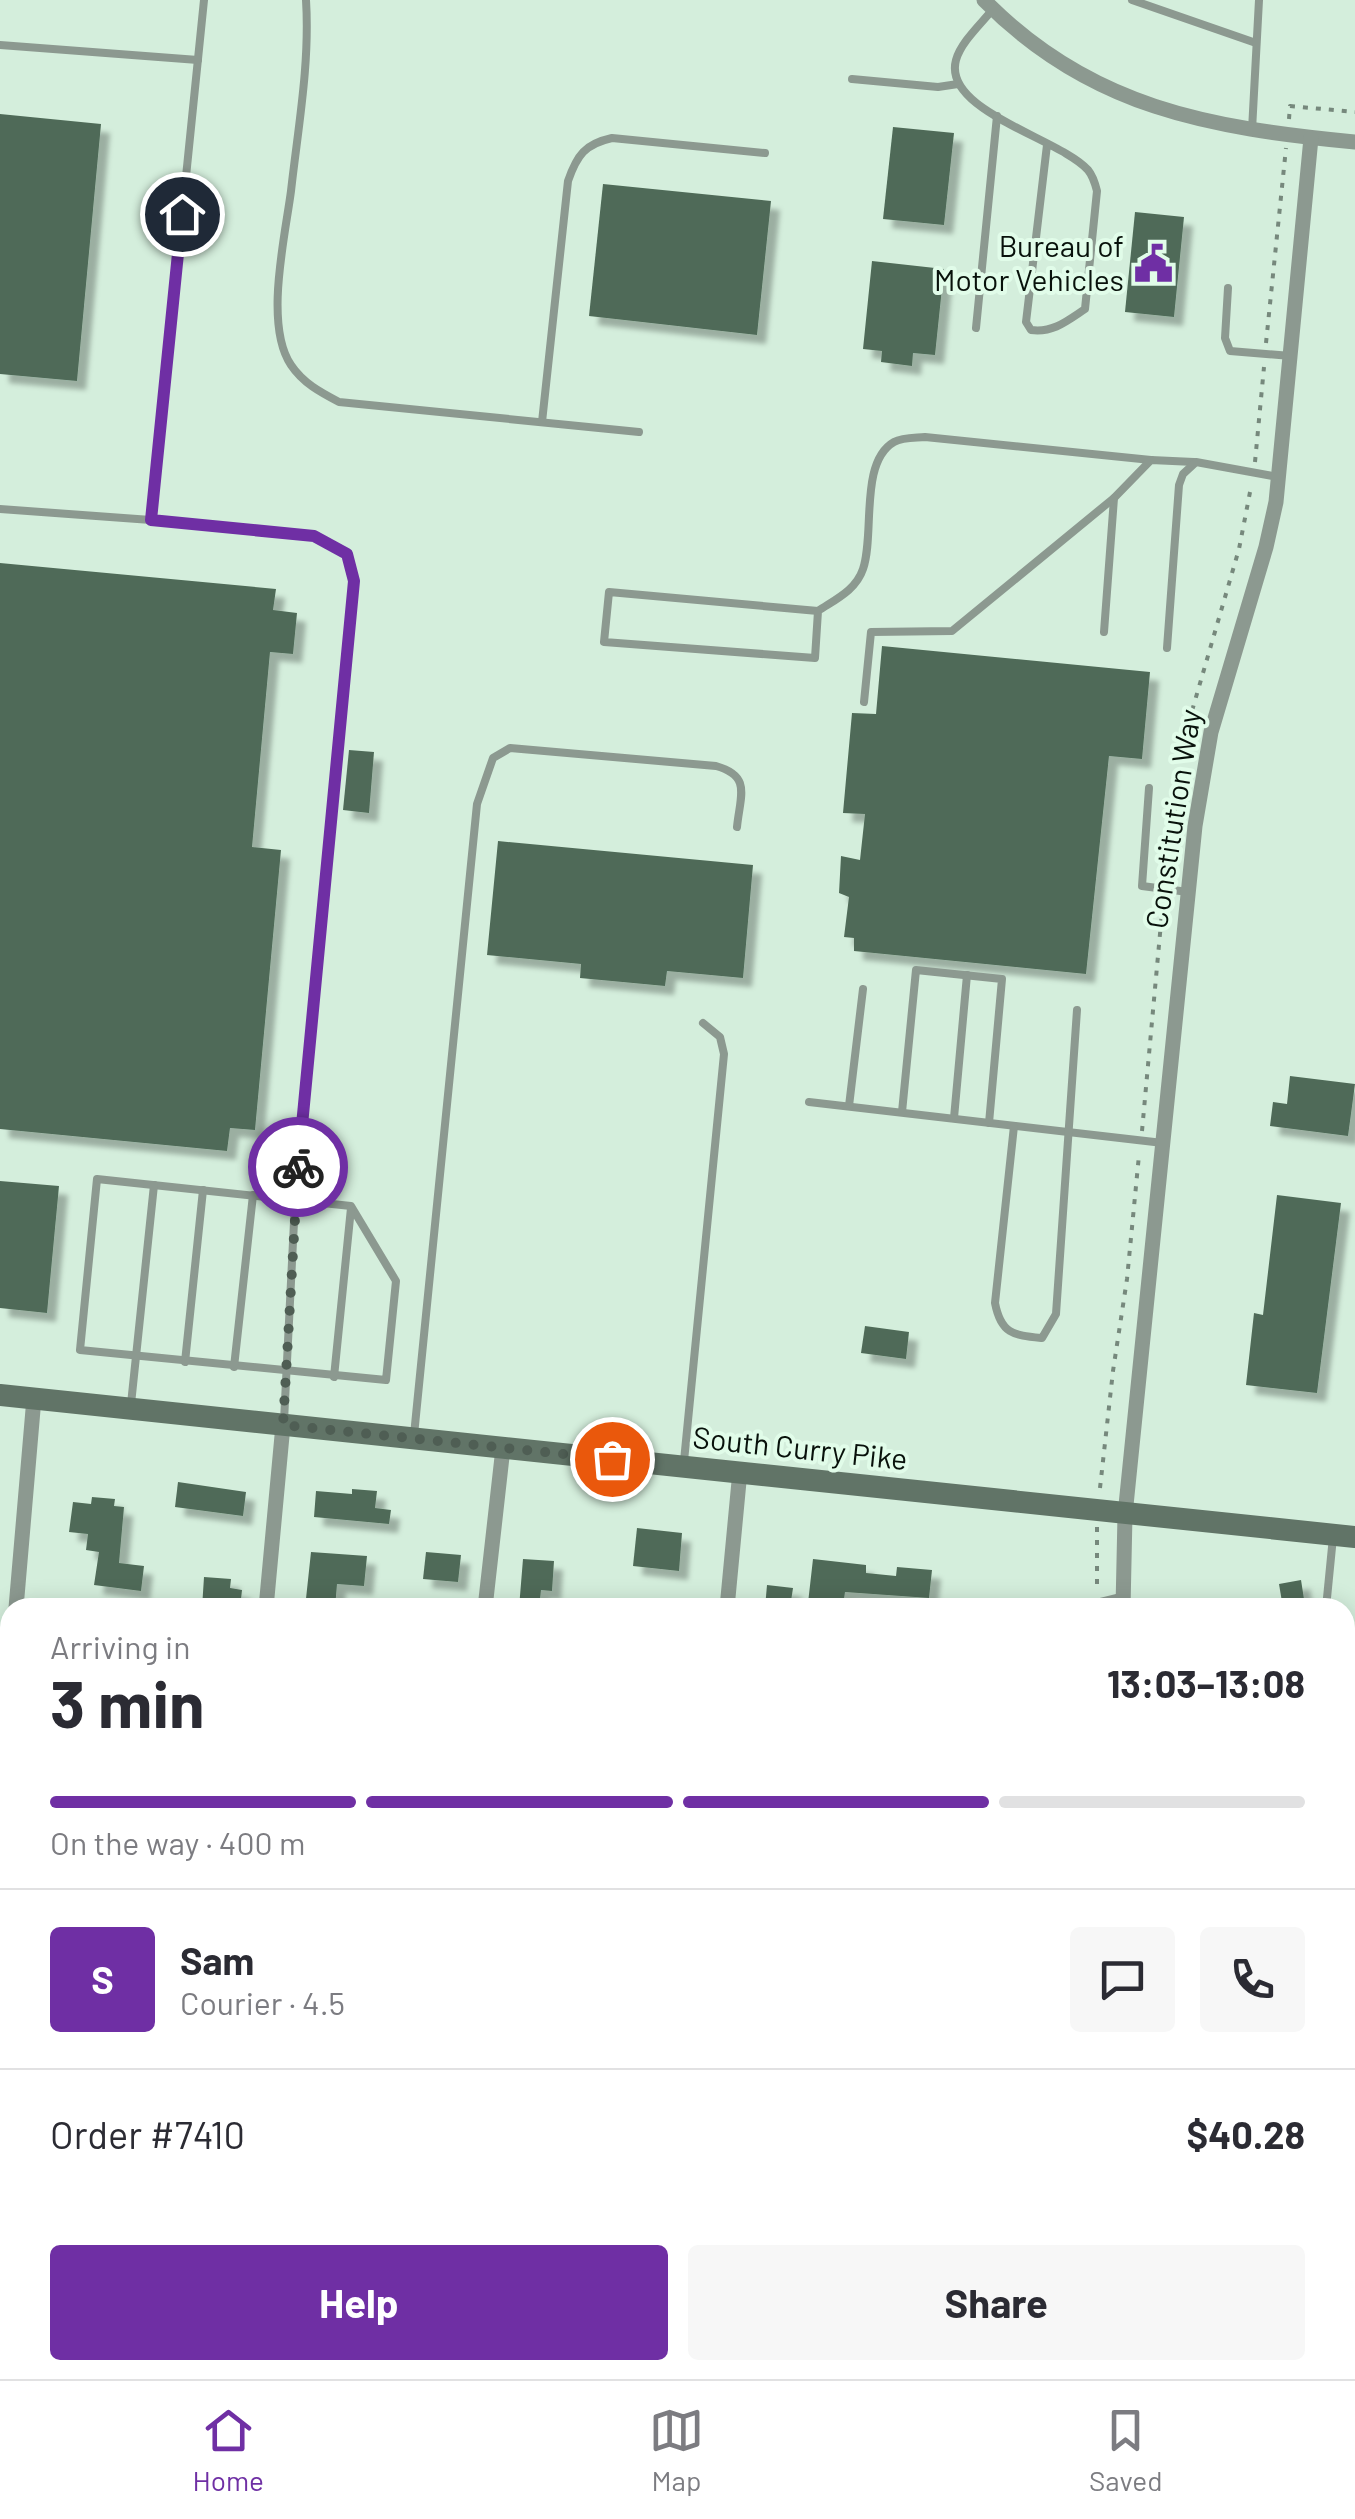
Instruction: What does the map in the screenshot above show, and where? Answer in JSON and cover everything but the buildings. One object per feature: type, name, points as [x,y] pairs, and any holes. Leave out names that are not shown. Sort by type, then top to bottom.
[{"type":"main road","name":"South Curry Pike","points":[[0,1395],[1344,1536]]},
{"type":"street","points":[[988,4],[1017,34],[1082,76],[1137,101],[1211,124],[1355,142]]},
{"type":"street","name":"Constitution Way","points":[[1122,1598],[1125,1516],[1195,826],[1211,732],[1266,547],[1279,477],[1311,138]]},
{"type":"street","points":[[11,1598],[34,1398]]},
{"type":"street","points":[[267,1598],[283,1425]]},
{"type":"street","points":[[486,1598],[503,1448]]},
{"type":"street","points":[[728,1598],[740,1471]]},
{"type":"lane","points":[[151,520],[204,0]]},
{"type":"lane","points":[[306,0],[304,74],[279,291],[279,332],[290,363],[312,388],[339,402],[639,432]]},
{"type":"lane","points":[[1132,0],[1256,43]]},
{"type":"lane","points":[[1252,130],[1259,0]]},
{"type":"lane","points":[[988,4],[959,52],[955,68],[958,84],[997,116],[1047,144],[1087,168],[1097,191],[1084,310],[1050,331],[1041,332],[1031,330],[1026,322],[1047,144]]},
{"type":"lane","points":[[0,45],[198,60]]},
{"type":"lane","points":[[852,80],[938,87],[958,84]]},
{"type":"lane","points":[[976,328],[997,116]]},
{"type":"lane","points":[[542,422],[568,181],[576,157],[592,143],[612,138],[765,153]]},
{"type":"lane","points":[[1228,288],[1225,338],[1230,351],[1291,356]]},
{"type":"lane","points":[[818,611],[815,658],[604,642],[609,592],[818,611],[852,588],[864,568],[872,484],[879,455],[896,440],[926,437],[1196,462],[1279,477]]},
{"type":"lane","points":[[864,702],[871,632],[952,632],[1114,498],[1151,460]]},
{"type":"lane","points":[[1168,648],[1179,486],[1183,474],[1196,462]]},
{"type":"lane","points":[[1104,632],[1114,498]]},
{"type":"lane","points":[[0,509],[314,536],[347,554],[354,581],[295,1199],[283,1425]]},
{"type":"lane","points":[[414,1439],[477,804],[493,758],[510,748],[716,766],[735,771],[741,780],[737,827]]},
{"type":"lane","points":[[1149,788],[1142,886],[1188,892]]},
{"type":"lane","points":[[902,1112],[916,970],[1002,978],[989,1123]]},
{"type":"lane","points":[[954,1118],[967,974]]},
{"type":"lane","points":[[849,1106],[863,989]]},
{"type":"lane","points":[[1014,1126],[995,1303],[998,1320],[1013,1335],[1042,1338],[1056,1314],[1077,1010]]},
{"type":"lane","points":[[684,1466],[724,1054],[720,1038],[703,1023]]},
{"type":"lane","points":[[808,1102],[1163,1142]]},
{"type":"lane","points":[[97,1179],[351,1206],[396,1281],[386,1380],[80,1350],[97,1179]]},
{"type":"lane","points":[[130,1409],[154,1185]]},
{"type":"lane","points":[[185,1362],[203,1190]]},
{"type":"lane","points":[[234,1367],[253,1195]]},
{"type":"lane","points":[[334,1377],[351,1206]]},
{"type":"lane","points":[[1328,1598],[1344,1536]]},
{"type":"path","points":[[1290,106],[1355,112]]},
{"type":"path","points":[[1096,1542],[1098,1590]]},
{"type":"way so far","points":[[298,1167],[283,1425],[612,1459]]},
{"type":"place","name":"Bureau of Motor Vehicles","points":[[1154,264]]},
{"type":"route","points":[[182,214],[151,520],[314,536],[347,554],[354,581],[298,1167]]}]
